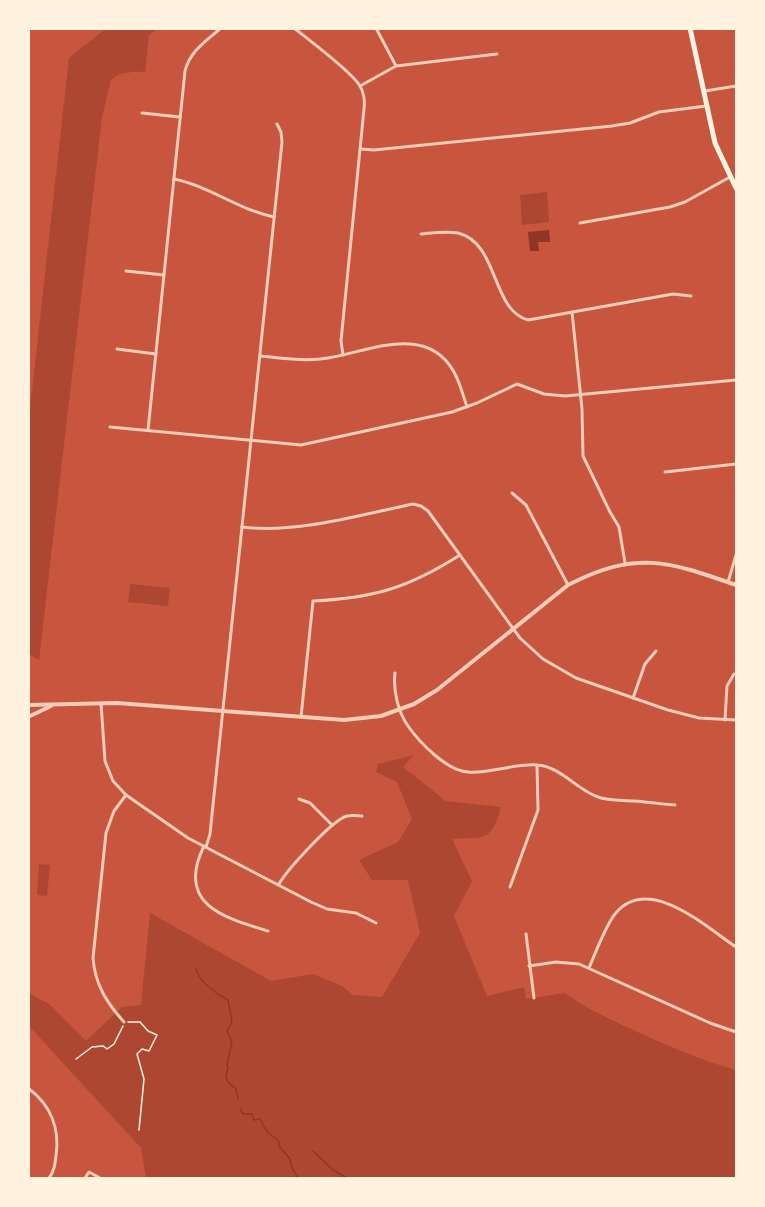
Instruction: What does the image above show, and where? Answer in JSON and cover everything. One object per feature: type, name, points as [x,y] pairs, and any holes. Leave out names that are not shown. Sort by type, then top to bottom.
[{"type":"main road","points":[[690,28],[715,144],[736,188]]},
{"type":"street","points":[[148,430],[185,71],[189,59],[198,47],[221,28]]},
{"type":"street","points":[[294,28],[350,74],[360,86],[365,104],[341,341],[343,355]]},
{"type":"street","points":[[376,28],[396,66]]},
{"type":"street","points":[[360,86],[396,66],[497,54]]},
{"type":"street","points":[[703,92],[736,86]]},
{"type":"street","points":[[360,149],[374,150],[612,126],[630,123],[658,112],[706,106]]},
{"type":"street","points":[[142,113],[180,117]]},
{"type":"street","points":[[268,931],[228,919],[215,912],[199,892],[196,879],[197,863],[210,834],[282,142],[277,123]]},
{"type":"street","points":[[580,223],[677,205],[730,177]]},
{"type":"street","points":[[174,179],[189,183],[260,214],[274,217]]},
{"type":"street","points":[[421,234],[451,232],[474,242],[483,252],[510,308],[522,318],[534,320],[673,294],[691,297]]},
{"type":"street","points":[[126,271],[164,275]]},
{"type":"street","points":[[572,312],[581,395],[583,456],[610,512],[620,527],[625,563]]},
{"type":"street","points":[[260,356],[309,360],[400,343],[414,344],[441,356],[452,368],[466,407]]},
{"type":"street","points":[[117,349],[156,354]]},
{"type":"street","points":[[110,427],[289,445],[313,444],[452,412],[517,384],[551,395],[581,395],[736,380]]},
{"type":"street","points":[[665,472],[736,464]]},
{"type":"street","points":[[513,493],[526,505],[568,585]]},
{"type":"street","points":[[421,506],[423,500]]},
{"type":"street","points":[[242,528],[266,530],[288,528],[413,504],[421,506],[428,511],[513,628],[532,650],[556,668],[576,678],[686,715],[736,720]]},
{"type":"street","points":[[301,717],[313,601],[346,600],[389,591],[423,578],[460,555]]},
{"type":"street","points":[[728,582],[736,555]]},
{"type":"street","points":[[28,705],[101,703],[354,720],[381,716],[418,702],[437,690],[568,585],[592,573],[625,563],[670,564],[736,585]]},
{"type":"street","points":[[633,698],[645,664],[656,651]]},
{"type":"street","points":[[395,673],[394,689],[408,726],[442,761],[455,769],[477,772],[537,765],[550,768],[600,798],[675,805]]},
{"type":"street","points":[[725,720],[727,686],[734,674]]},
{"type":"street","points":[[101,703],[105,760],[113,781],[126,795],[170,827],[319,906],[356,913],[376,923]]},
{"type":"street","points":[[28,717],[52,706]]},
{"type":"street","points":[[510,887],[538,810],[537,765]]},
{"type":"street","points":[[124,1022],[102,993],[96,980],[93,958],[106,833],[114,811],[126,795]]},
{"type":"street","points":[[299,799],[310,803],[332,825]]},
{"type":"street","points":[[279,885],[286,873],[332,825],[348,816],[362,816]]},
{"type":"street","points":[[28,853],[28,877]]},
{"type":"street","points":[[589,968],[615,914],[630,902],[649,897],[670,903],[736,947]]},
{"type":"street","points":[[526,934],[534,998]]},
{"type":"street","points":[[529,966],[566,962],[589,968],[710,1023],[736,1032]]},
{"type":"street","points":[[28,1088],[48,1109],[58,1133],[52,1178]]},
{"type":"street","points":[[84,1179],[89,1172],[100,1179]]},
{"type":"path","points":[[76,1059],[92,1047],[103,1046],[107,1049],[114,1044],[124,1022],[140,1022],[148,1031],[158,1035],[149,1051],[142,1049],[137,1054],[144,1079],[139,1130]]},
{"type":"shaded area","points":[[105,29],[157,29],[149,35],[145,72],[118,75],[111,80],[102,117],[39,660],[28,653],[29,418],[69,58]]},
{"type":"shaded area","points":[[547,192],[549,222],[522,225],[520,195]]},
{"type":"shaded area","points":[[549,230],[550,242],[538,242],[539,251],[530,251],[528,232]]},
{"type":"shaded area","points":[[130,584],[170,588],[168,606],[128,602]]},
{"type":"shaded area","points":[[414,755],[403,767],[446,801],[501,807],[490,833],[479,837],[452,839],[472,881],[454,916],[487,996],[524,987],[526,999],[565,993],[597,1013],[644,1035],[696,1057],[736,1070],[736,1178],[146,1178],[141,1148],[29,1026],[29,993],[49,1004],[86,1041],[122,1007],[141,1005],[150,913],[271,981],[313,974],[342,986],[353,995],[382,997],[420,933],[408,880],[372,880],[359,860],[398,842],[412,819],[397,782],[376,772],[378,764]]},
{"type":"shaded area","points":[[39,864],[50,865],[47,896],[37,895]]},
{"type":"waterway","points":[[196,969],[204,982],[228,1000],[232,1022],[227,1031],[232,1042],[226,1075],[227,1081],[236,1089],[238,1099]]},
{"type":"waterway","points":[[240,1108],[243,1114],[252,1114],[254,1120],[260,1119],[267,1132],[279,1141],[279,1146],[290,1159],[298,1178]]},
{"type":"waterway","points":[[313,1151],[333,1170],[347,1178]]}]
